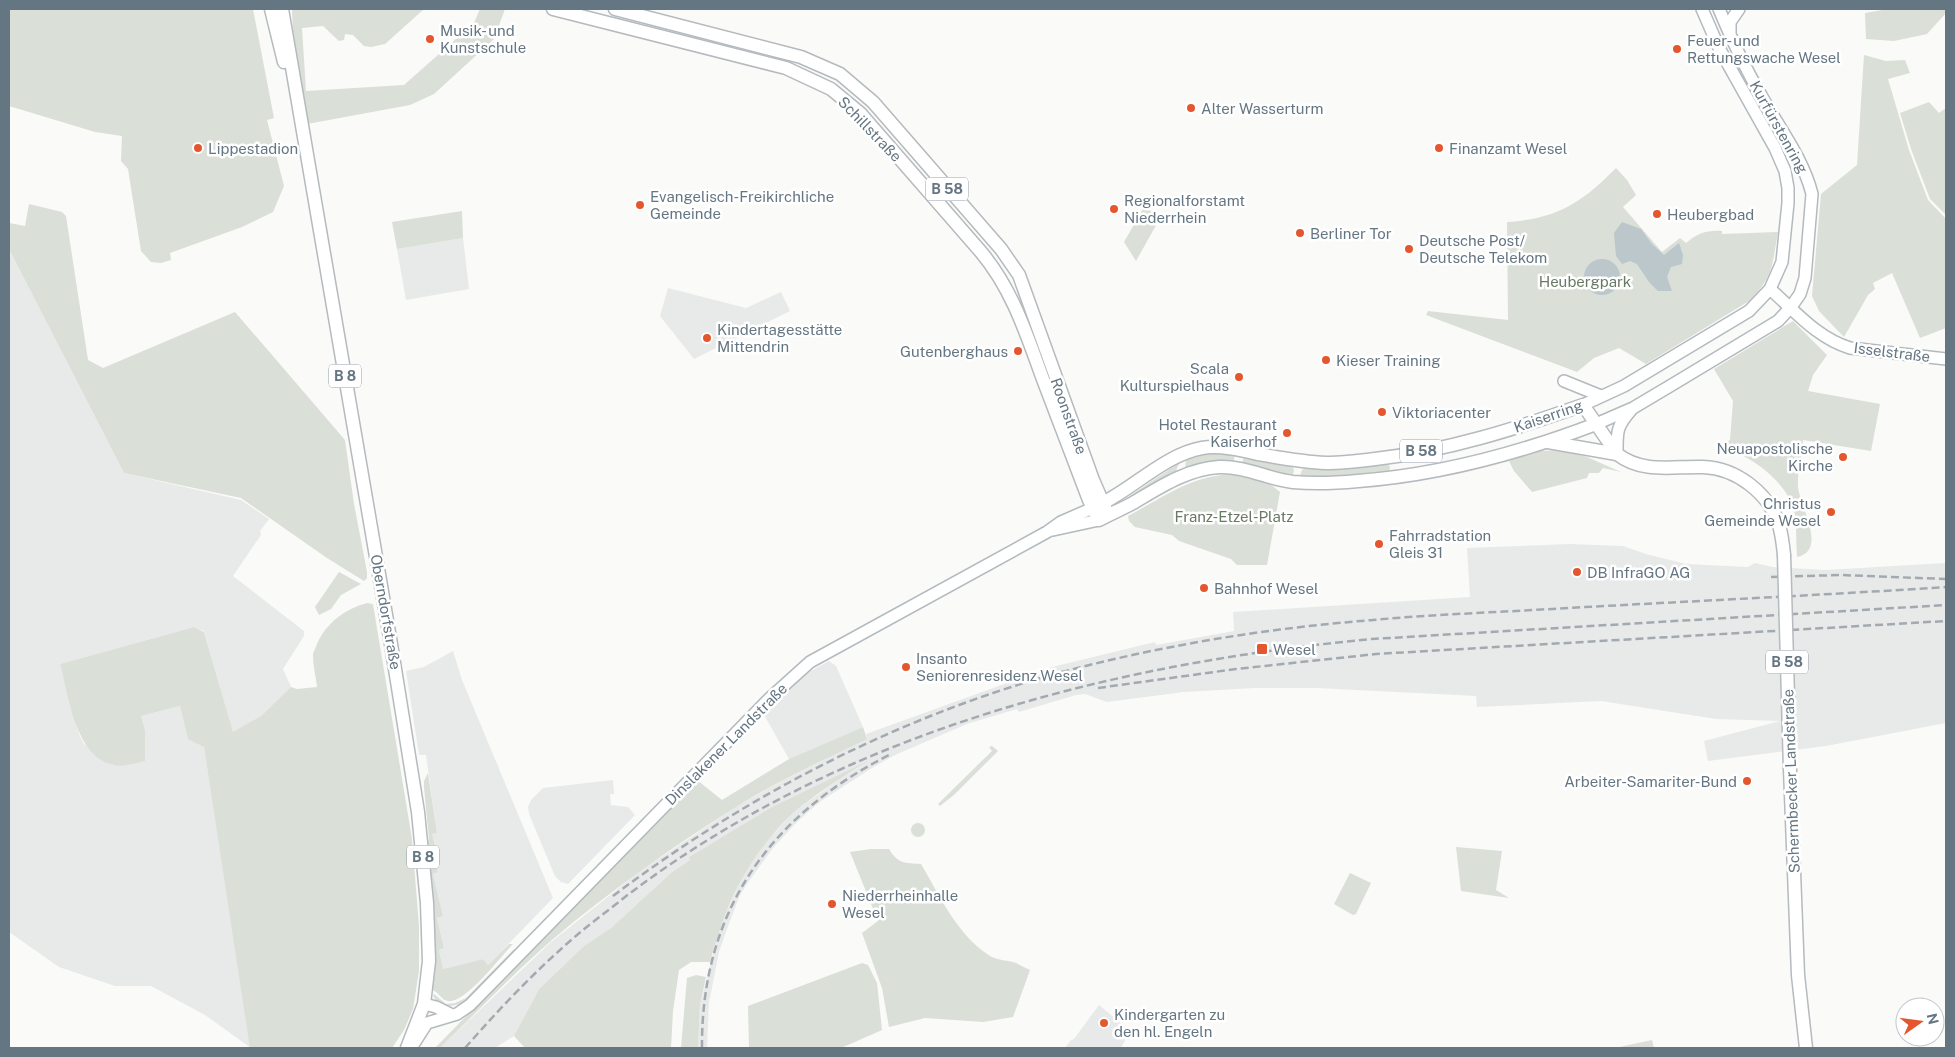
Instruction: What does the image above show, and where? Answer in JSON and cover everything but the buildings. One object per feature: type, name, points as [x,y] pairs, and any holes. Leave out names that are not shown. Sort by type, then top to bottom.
[{"type":"main road","name":"B 8","points":[[262,9],[277,39]]},
{"type":"main road","name":"Oberndorfstraße","points":[[280,9],[277,39],[310,176]]},
{"type":"main road","name":"Oberndorfstraße","points":[[280,9],[392,644],[418,812],[429,934],[429,961],[424,1004],[409,1048]]},
{"type":"main road","name":"Schillstraße","points":[[553,9],[786,68],[831,89],[860,113],[995,269],[1031,329]]},
{"type":"main road","name":"Schillstraße","points":[[615,9],[801,57],[830,69],[854,85],[873,102],[1001,249],[1019,275],[1030,303],[1031,329]]},
{"type":"main road","name":"Kurfürstenring","points":[[1702,9],[1719,48],[1786,171],[1788,188],[1784,248],[1782,262],[1770,288]]},
{"type":"main road","name":"Kurfürstenring","points":[[1719,9],[1730,36],[1760,95],[1803,167],[1809,181],[1812,194],[1805,278],[1800,294],[1791,307]]},
{"type":"main road","points":[[1730,36],[1730,22],[1739,9]]},
{"type":"main road","points":[[681,41],[685,26]]},
{"type":"main road","points":[[1786,171],[1809,181]]},
{"type":"main road","name":"Isselstraße","points":[[1770,288],[1811,326],[1836,344],[1850,348],[1946,358]]},
{"type":"main road","name":"Kaiserring","points":[[1296,461],[1328,463],[1355,461],[1453,445],[1583,405],[1624,386],[1749,311],[1770,288]]},
{"type":"main road","name":"Kaiserring","points":[[1596,424],[1633,408],[1778,321],[1791,307]]},
{"type":"main road","name":"Roonstraße","points":[[1031,329],[1101,511]]},
{"type":"main road","points":[[1564,381],[1601,396]]},
{"type":"main road","name":"Schermbecker Landstraße","points":[[1583,405],[1617,454],[1625,460],[1647,467],[1665,469],[1704,467],[1721,470],[1743,480],[1759,493],[1773,511],[1779,525],[1784,555],[1798,975],[1806,1048]]},
{"type":"main road","points":[[1617,454],[1617,432],[1623,419],[1633,408]]},
{"type":"main road","name":"B 58","points":[[1546,441],[1596,424]]},
{"type":"main road","name":"Kaiserring","points":[[1292,482],[1358,481],[1397,476],[1458,466],[1546,441]]},
{"type":"main road","name":"B 58","points":[[1546,441],[1617,454]]},
{"type":"main road","name":"B 58","points":[[1101,511],[1180,455],[1204,448],[1241,450],[1296,461]]},
{"type":"main road","points":[[1292,482],[1296,461]]},
{"type":"main road","name":"B 58","points":[[1101,511],[1203,469],[1237,468],[1292,482]]},
{"type":"main road","name":"Dinslakener Landstraße","points":[[409,1048],[427,1024],[462,1012],[470,1005],[770,698],[810,662],[1047,532],[1101,511]]},
{"type":"main road","points":[[424,1004],[436,1007],[452,1015]]},
{"type":"shaded area","points":[[1622,222],[1641,229],[1652,244],[1664,255],[1679,243],[1683,255],[1682,264],[1671,267],[1667,277],[1672,291],[1658,291],[1649,282],[1637,264],[1630,261],[1622,264],[1616,256],[1614,233]]},
{"type":"shaded area","points":[[463,238],[469,289],[406,300],[397,249]]},
{"type":"shaded area","points":[[9,249],[124,473],[241,500],[269,519],[260,531],[261,535],[233,576],[304,631],[304,636],[283,669],[291,687],[261,716],[233,733],[204,631],[194,627],[60,664],[79,734],[84,744],[113,765],[145,761],[145,730],[141,716],[180,706],[188,738],[204,747],[251,1048],[205,1015],[151,986],[115,986],[59,967],[9,932]]},
{"type":"shaded area","points":[[1602,259],[1615,264],[1620,277],[1615,290],[1602,295],[1589,290],[1584,277],[1589,264]]},
{"type":"shaded area","name":"Kindertagesstätte Mittendrin","points":[[668,288],[746,308],[781,292],[790,311],[694,359],[660,316]]},
{"type":"shaded area","points":[[1570,544],[1623,546],[1686,564],[1748,567],[1755,563],[1773,567],[1825,570],[1946,563],[1946,723],[1826,746],[1708,761],[1704,741],[1780,721],[1716,719],[1601,701],[1477,707],[1476,696],[1317,688],[1254,688],[1184,692],[1107,702],[1085,694],[1076,695],[1019,712],[1017,709],[967,724],[895,755],[821,801],[797,822],[773,848],[740,895],[719,952],[709,1003],[707,1048],[698,1048],[700,1005],[719,929],[744,872],[791,814],[844,776],[863,765],[770,808],[689,857],[690,860],[672,872],[611,928],[584,946],[539,989],[514,1036],[495,1048],[440,1048],[551,942],[639,872],[737,806],[867,738],[866,734],[1048,668],[1155,642],[1156,645],[1234,631],[1233,612],[1470,597],[1467,548]]},
{"type":"shaded area","points":[[453,651],[462,680],[553,898],[488,965],[483,959],[443,969],[439,950],[444,948],[437,918],[443,916],[433,874],[438,872],[434,853],[437,852],[432,834],[437,833],[426,755],[419,755],[406,671],[424,667]]},
{"type":"shaded area","points":[[829,661],[836,666],[863,727],[789,759],[763,713],[802,676]]},
{"type":"shaded area","points":[[613,780],[614,794],[610,794],[611,805],[628,807],[635,815],[568,884],[561,882],[555,876],[529,814],[528,807],[531,800],[543,788]]},
{"type":"shaded area","name":"Kindergarten zu den hl. Engeln","points":[[1099,1005],[1130,1031],[1121,1048],[1065,1048],[1074,1039]]},
{"type":"green space","name":"Lippestadion","points":[[9,9],[253,9],[274,118],[267,120],[284,186],[273,212],[242,227],[170,253],[171,260],[161,263],[151,262],[141,251],[128,169],[121,161],[122,136],[95,132],[9,106]]},
{"type":"green space","points":[[292,9],[424,9],[385,44],[371,47],[364,46],[353,35],[345,34],[344,40],[339,41],[323,26],[302,28],[306,91],[404,85],[474,23],[480,9],[505,9],[494,39],[434,94],[410,105],[307,124],[293,38]]},
{"type":"green space","points":[[1888,9],[1946,9],[1946,13],[1927,34],[1894,41],[1866,39],[1865,13]]},
{"type":"green space","points":[[1864,55],[1886,61],[1905,60],[1910,73],[1888,79],[1909,150],[1928,200],[1946,219],[1946,328],[1920,338],[1892,273],[1873,283],[1875,289],[1868,295],[1844,337],[1819,311],[1812,296],[1821,194],[1857,165]]},
{"type":"green space","points":[[1929,102],[1939,113],[1946,108],[1946,215],[1930,199],[1900,113]]},
{"type":"green space","name":"Heubergpark","points":[[1616,168],[1627,180],[1636,195],[1623,207],[1662,252],[1680,238],[1686,243],[1699,235],[1712,231],[1722,231],[1722,234],[1778,232],[1771,270],[1763,285],[1749,301],[1646,364],[1619,348],[1594,358],[1577,372],[1426,315],[1428,311],[1508,320],[1507,222],[1540,217],[1567,207],[1592,191]]},
{"type":"green space","points":[[29,204],[62,212],[66,216],[88,360],[103,368],[235,312],[345,440],[354,504],[367,572],[367,578],[364,581],[327,558],[241,498],[124,473],[9,249],[9,223],[25,226]]},
{"type":"green space","points":[[1144,207],[1157,215],[1159,220],[1136,261],[1124,242]]},
{"type":"green space","points":[[462,211],[463,238],[397,249],[392,222]]},
{"type":"green space","points":[[1793,321],[1827,355],[1813,375],[1808,391],[1880,404],[1871,451],[1803,440],[1798,487],[1810,527],[1811,546],[1806,553],[1797,557],[1794,510],[1783,488],[1764,469],[1742,455],[1719,446],[1730,440],[1733,401],[1714,369]]},
{"type":"green space","points":[[1560,450],[1587,457],[1621,472],[1603,468],[1599,473],[1589,473],[1587,478],[1532,492],[1514,471],[1509,461],[1539,451]]},
{"type":"green space","points":[[1211,453],[1235,454],[1233,464],[1185,468],[1186,460]]},
{"type":"green space","points":[[1244,456],[1288,464],[1294,470],[1293,475],[1242,464]]},
{"type":"green space","points":[[1387,462],[1390,467],[1389,474],[1299,478],[1302,470],[1307,467]]},
{"type":"green space","points":[[1179,463],[1176,471],[1121,504],[1119,503]]},
{"type":"green space","name":"Franz-Etzel-Platz","points":[[1229,474],[1269,483],[1280,492],[1267,565],[1237,565],[1231,559],[1179,541],[1172,535],[1135,527],[1129,521],[1128,516],[1176,489],[1214,476]]},
{"type":"green space","points":[[339,572],[361,584],[341,595],[331,609],[319,615],[315,607]]},
{"type":"green space","points":[[367,603],[373,604],[412,839],[419,926],[419,971],[413,1009],[404,1030],[392,1048],[250,1048],[204,747],[188,739],[180,706],[141,716],[145,730],[145,761],[114,765],[101,760],[90,750],[76,724],[60,664],[194,627],[204,632],[233,732],[261,716],[291,687],[297,689],[317,687],[313,655],[321,636],[337,618],[351,609]]},
{"type":"green space","points":[[863,727],[867,739],[752,797],[688,838],[619,887],[552,940],[440,1048],[435,1048],[697,780],[722,800],[789,759]]},
{"type":"green space","points":[[992,746],[998,751],[955,794],[940,806],[938,804],[992,751],[989,747]]},
{"type":"green space","points":[[868,761],[829,786],[793,813],[784,821],[750,865],[727,911],[710,962],[691,962],[679,970],[673,1011],[671,1048],[525,1048],[514,1036],[539,989],[584,946],[611,928],[672,872],[690,860],[689,857],[770,808]]},
{"type":"green space","points":[[428,773],[437,833],[432,834],[437,853],[434,854],[438,872],[433,874],[443,916],[437,918],[444,948],[439,950],[443,969],[483,959],[488,965],[509,944],[513,944],[464,995],[455,1000],[448,1001],[432,990],[434,969],[426,846],[429,839],[424,788],[424,781]]},
{"type":"green space","points":[[918,823],[923,825],[925,830],[923,835],[918,837],[913,835],[911,830],[913,825]]},
{"type":"green space","points":[[1456,847],[1502,851],[1496,890],[1509,898],[1461,891]]},
{"type":"green space","points":[[889,849],[902,862],[921,864],[950,914],[978,947],[990,956],[1016,963],[1030,970],[1013,1017],[983,1022],[925,1018],[889,1027],[882,988],[862,933],[878,921],[850,852]]},
{"type":"green space","points":[[1350,873],[1371,883],[1356,914],[1353,915],[1334,904]]},
{"type":"green space","points":[[514,949],[515,952],[465,1003],[447,1007],[438,1003],[433,996],[434,994],[446,1004],[455,1003],[466,998]]},
{"type":"green space","points":[[862,963],[868,965],[877,983],[882,1030],[841,1048],[749,1048],[748,1006]]},
{"type":"green space","points":[[696,975],[706,977],[700,1005],[698,1048],[681,1048],[687,978]]},
{"type":"green space","points":[[1652,1040],[1654,1048],[1615,1048]]},
{"type":"railway","points":[[1771,577],[1840,575],[1946,579]]},
{"type":"railway","points":[[613,896],[664,859],[717,825],[771,792],[827,763],[942,711],[1002,690],[1100,662],[1216,639],[1334,623],[1433,615],[1946,587]]},
{"type":"railway","points":[[465,1048],[519,990],[577,935],[625,897],[708,840],[795,791],[886,750],[980,716],[1076,688],[1174,667],[1273,651],[1372,639],[1946,605]]},
{"type":"railway","points":[[1098,688],[1236,669],[1376,654],[1946,621]]},
{"type":"railway","points":[[702,1048],[705,999],[714,953],[729,911],[751,872],[778,838],[810,806],[848,779],[891,754]]},
{"type":"place","name":"Musik- und Kunstschule","points":[[430,39]]},
{"type":"place","name":"Feuer- und Rettungswache Wesel","points":[[1677,49]]},
{"type":"place","name":"Alter Wasserturm","points":[[1191,108]]},
{"type":"place","name":"Lippestadion","points":[[198,148]]},
{"type":"place","name":"Finanzamt Wesel","points":[[1439,148]]},
{"type":"place","name":"Evangelisch-Freikirchliche Gemeinde","points":[[640,205]]},
{"type":"place","name":"Regionalforstamt Niederrhein","points":[[1114,209]]},
{"type":"place","name":"Heubergbad","points":[[1657,214]]},
{"type":"place","name":"Berliner Tor","points":[[1300,233]]},
{"type":"place","name":"Deutsche Post/ Deutsche Telekom","points":[[1409,249]]},
{"type":"place","name":"Kindertagesstätte Mittendrin","points":[[707,338]]},
{"type":"place","name":"Gutenberghaus","points":[[1018,351]]},
{"type":"place","name":"Kieser Training","points":[[1326,360]]},
{"type":"place","name":"Scala Kulturspielhaus","points":[[1239,377]]},
{"type":"place","name":"Viktoriacenter","points":[[1382,412]]},
{"type":"place","name":"Hotel Restaurant Kaiserhof","points":[[1287,433]]},
{"type":"place","name":"Neuapostolische Kirche","points":[[1843,457]]},
{"type":"place","name":"Christus Gemeinde Wesel","points":[[1831,512]]},
{"type":"place","name":"Fahrradstation Gleis 31","points":[[1379,544]]},
{"type":"place","name":"DB InfraGO AG","points":[[1577,572]]},
{"type":"place","name":"Bahnhof Wesel","points":[[1204,588]]},
{"type":"place","name":"Wesel","points":[[1262,649]]},
{"type":"place","name":"Insanto Seniorenresidenz Wesel","points":[[906,667]]},
{"type":"place","name":"Arbeiter-Samariter-Bund","points":[[1747,781]]},
{"type":"place","name":"Niederrheinhalle Wesel","points":[[832,904]]},
{"type":"place","name":"Kindergarten zu den hl. Engeln","points":[[1104,1023]]}]
